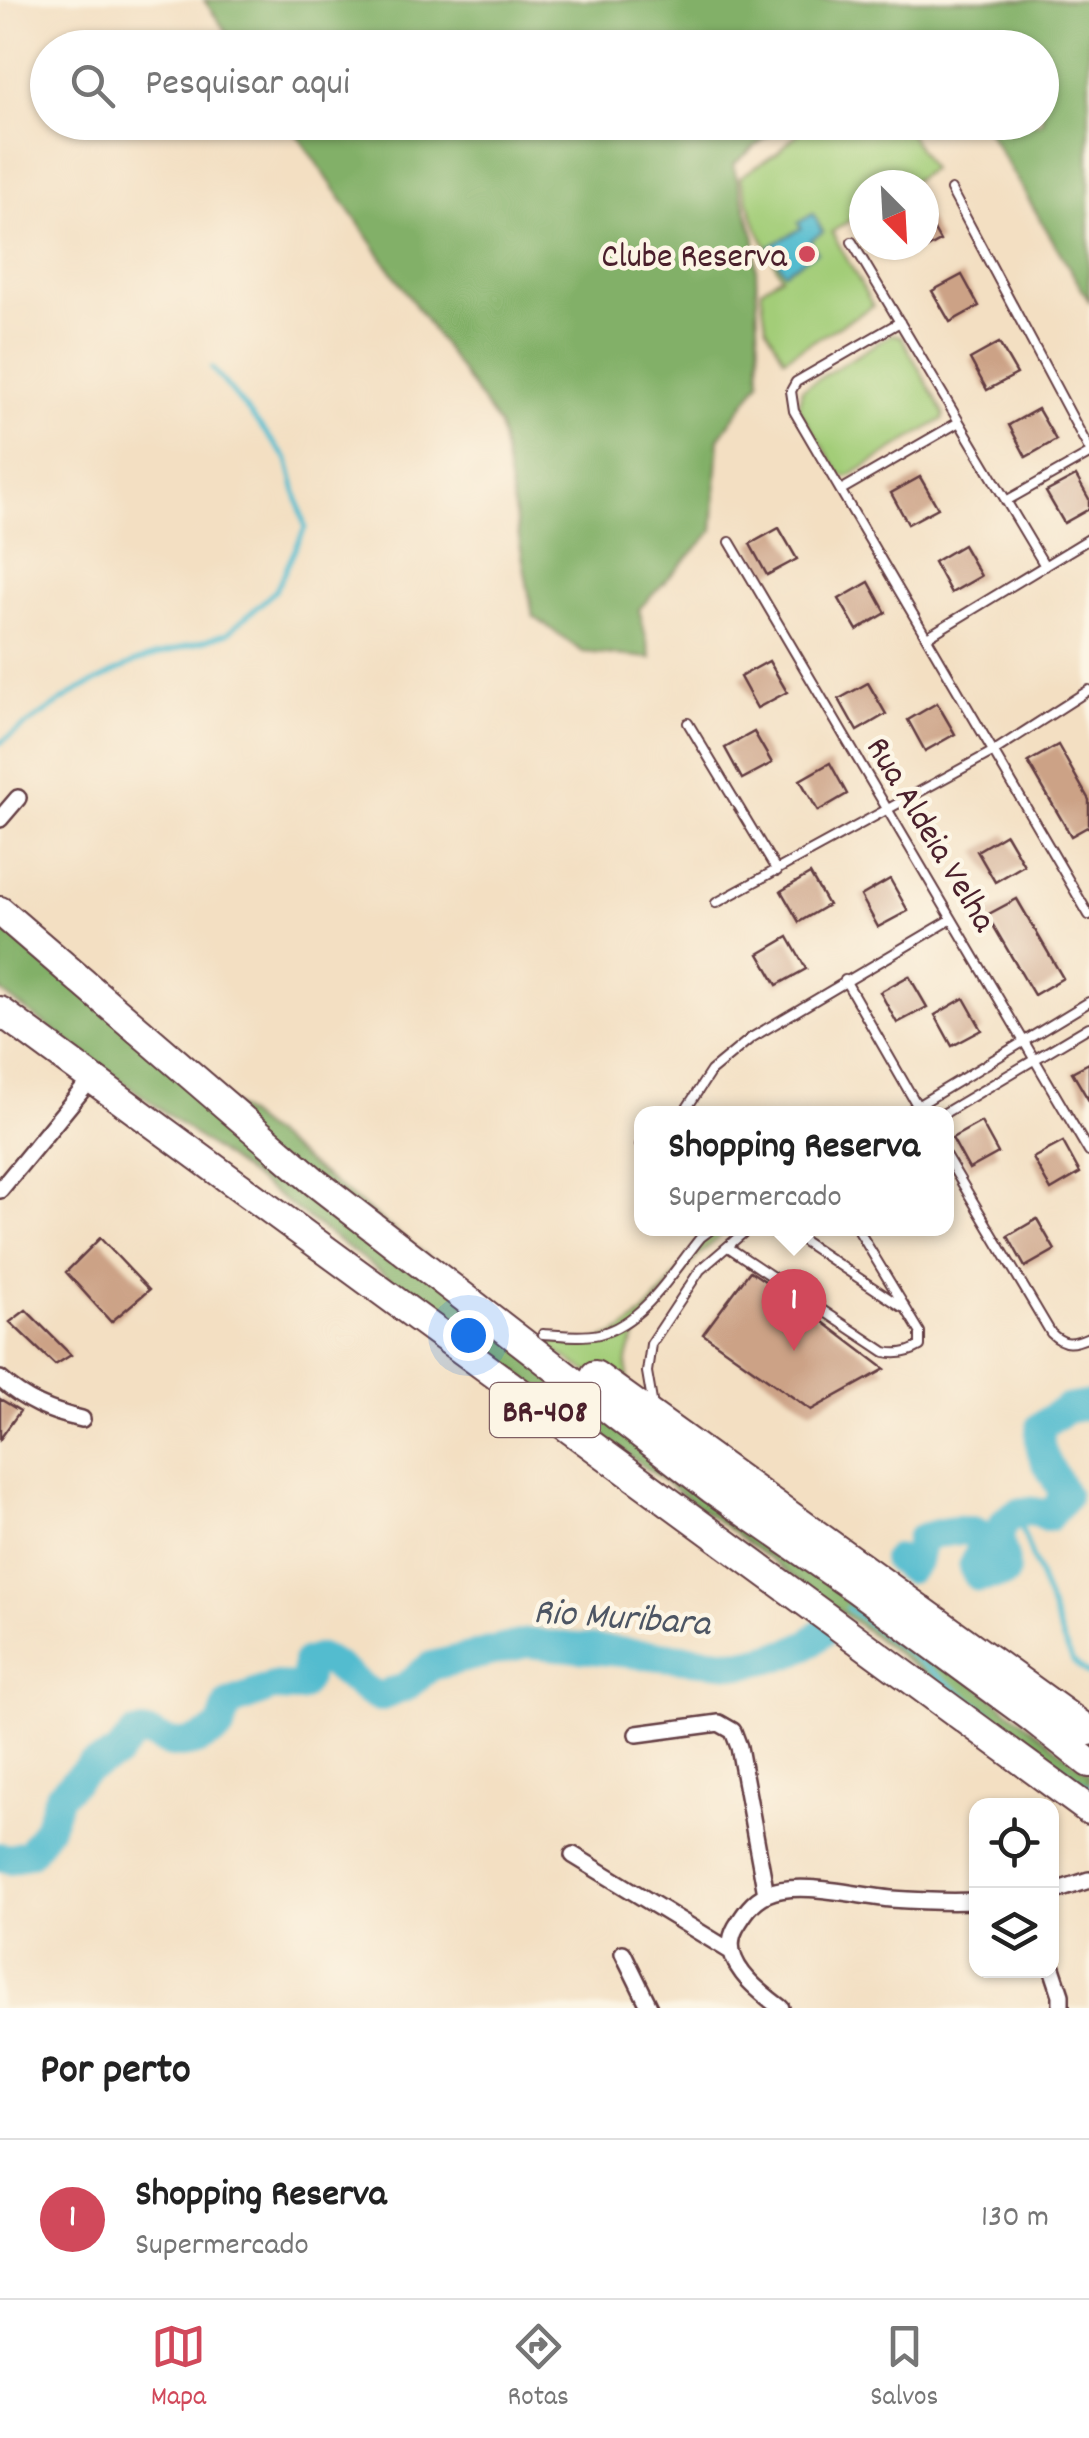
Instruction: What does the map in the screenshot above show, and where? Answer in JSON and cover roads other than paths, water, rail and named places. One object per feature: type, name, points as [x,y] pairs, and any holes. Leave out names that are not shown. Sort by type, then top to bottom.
[{"type":"highway","name":"BR-408","points":[[0,911],[315,1182],[712,1488],[951,1658],[1089,1763]]},
{"type":"highway","name":"BR-408","points":[[0,1011],[1089,1810]]},
{"type":"highway","points":[[315,1182],[355,1198],[388,1219],[604,1382],[1089,1730]]},
{"type":"street","points":[[0,819],[18,798]]},
{"type":"street","points":[[0,1190],[92,1078]]},
{"type":"street","points":[[0,1379],[32,1403],[82,1419]]},
{"type":"street","points":[[636,1734],[719,1723],[734,1731],[766,1894]]},
{"type":"street","points":[[573,1854],[732,1952]]},
{"type":"street","points":[[1059,1890],[1089,1880]]},
{"type":"street","points":[[781,2008],[739,1969],[732,1952],[732,1934],[748,1907],[766,1894],[788,1888],[895,1900],[969,1901]]},
{"type":"street","points":[[623,1954],[650,2008]]},
{"type":"street","points":[[1055,1978],[1061,2008]]},
{"type":"lane","points":[[951,190],[1089,452],[1006,501]]},
{"type":"lane","points":[[863,260],[1045,566]]},
{"type":"lane","points":[[900,322],[796,382],[791,391],[794,411],[1089,915]]},
{"type":"lane","points":[[840,490],[959,422]]},
{"type":"lane","points":[[927,637],[1089,539]]},
{"type":"lane","name":"Rua Aldeia Velha","points":[[730,542],[1089,1152]]},
{"type":"lane","points":[[716,903],[994,751],[1089,690]]},
{"type":"lane","points":[[688,723],[778,871]]},
{"type":"lane","points":[[688,1106],[711,1072],[738,1049],[845,980],[952,919]]},
{"type":"lane","points":[[845,980],[918,1106]]},
{"type":"lane","points":[[925,1106],[1089,1002]]},
{"type":"lane","points":[[954,1107],[1089,1027]]},
{"type":"lane","points":[[954,1169],[1051,1333],[1060,1342],[1070,1344],[1089,1337]]},
{"type":"lane","points":[[543,1334],[595,1334],[619,1327],[641,1310],[705,1236]]},
{"type":"lane","points":[[655,1416],[646,1372],[651,1344],[700,1270],[740,1236]]},
{"type":"lane","points":[[796,1236],[906,1310]]},
{"type":"lane","points":[[728,1246],[886,1352],[898,1354],[920,1346],[920,1332],[861,1236]]},
{"type":"water","points":[[813,214],[823,232],[810,240],[817,252],[784,272],[769,247],[801,228],[798,223]]},
{"type":"waterway","points":[[0,743],[75,692],[135,662],[228,633],[276,590],[305,528],[288,460],[212,368]]},
{"type":"waterway","name":"Rio Muribara","points":[[897,1559],[909,1569],[917,1561],[920,1540],[944,1532],[971,1532],[986,1538],[973,1567],[979,1577],[1005,1573],[1000,1541],[1004,1524],[1024,1512],[1048,1517],[1065,1497],[1043,1455],[1041,1426],[1066,1409],[1089,1405]]},
{"type":"waterway","points":[[1016,1513],[1064,1643],[1073,1662],[1089,1675]]},
{"type":"waterway","points":[[847,1608],[1089,1788]]},
{"type":"waterway","name":"Rio Muribara","points":[[0,1857],[11,1859],[30,1853],[48,1826],[59,1796],[88,1768],[117,1755],[133,1735],[150,1735],[178,1744],[197,1740],[220,1729],[228,1704],[273,1687],[299,1688],[306,1678],[307,1662],[320,1658],[379,1697],[405,1687],[431,1666],[527,1643],[743,1664],[788,1654],[823,1632]]},
{"type":"place","name":"Clube Reserva","points":[[807,254]]},
{"type":"place","name":"Shopping Reserva","points":[[794,1351]]}]
